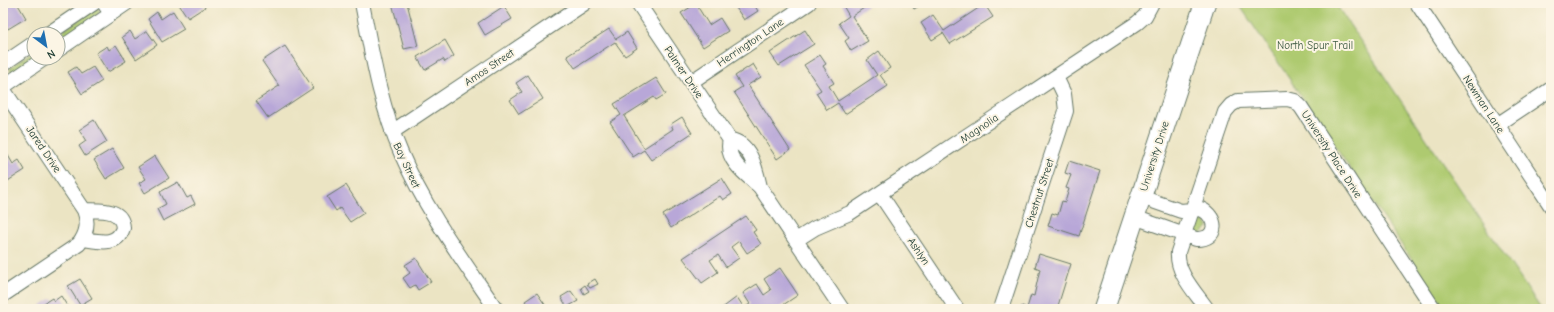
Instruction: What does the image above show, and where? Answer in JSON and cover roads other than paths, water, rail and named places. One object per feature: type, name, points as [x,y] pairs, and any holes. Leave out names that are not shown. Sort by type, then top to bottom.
[{"type":"main road","name":"University Drive","points":[[1104,309],[1205,3]]},
{"type":"street","points":[[60,26],[94,3]]},
{"type":"street","points":[[66,43],[108,8],[127,3]]},
{"type":"street","name":"Bay Street","points":[[362,3],[376,77],[392,132],[407,167],[427,205],[496,309]]},
{"type":"street","name":"Amos Street","points":[[392,132],[585,3]]},
{"type":"street","name":"Palmer Drive","points":[[638,3],[730,140],[740,144],[751,157],[760,187],[842,309]]},
{"type":"street","name":"Herrington Lane","points":[[691,82],[809,3]]},
{"type":"street","name":"Magnolia","points":[[796,240],[815,228],[848,215],[1056,77],[1141,20],[1152,3]]},
{"type":"street","name":"Newman Lane","points":[[1417,3],[1551,206]]},
{"type":"street","points":[[3,64],[26,48]]},
{"type":"street","points":[[3,88],[34,66]]},
{"type":"street","name":"Chestnut Street","points":[[1001,309],[1064,116],[1066,100],[1056,77]]},
{"type":"street","name":"Jared Drive","points":[[3,88],[84,210],[87,225],[83,239]]},
{"type":"street","points":[[1498,125],[1551,90]]},
{"type":"street","name":"University Place Drive","points":[[1207,309],[1179,267],[1178,252],[1225,112],[1229,106],[1238,101],[1292,99],[1301,107],[1434,309]]},
{"type":"street","name":"Ashlyn","points":[[880,194],[957,309]]},
{"type":"street","points":[[1134,217],[1184,234],[1194,239],[1201,239],[1214,230],[1214,224],[1205,211],[1201,209],[1181,211],[1141,197]]},
{"type":"street","points":[[3,295],[75,247],[83,239],[110,241],[118,238],[123,228],[120,217],[114,212],[84,210]]},
{"type":"park label","name":"North Spur Trail","points":[[1315,45]]}]
